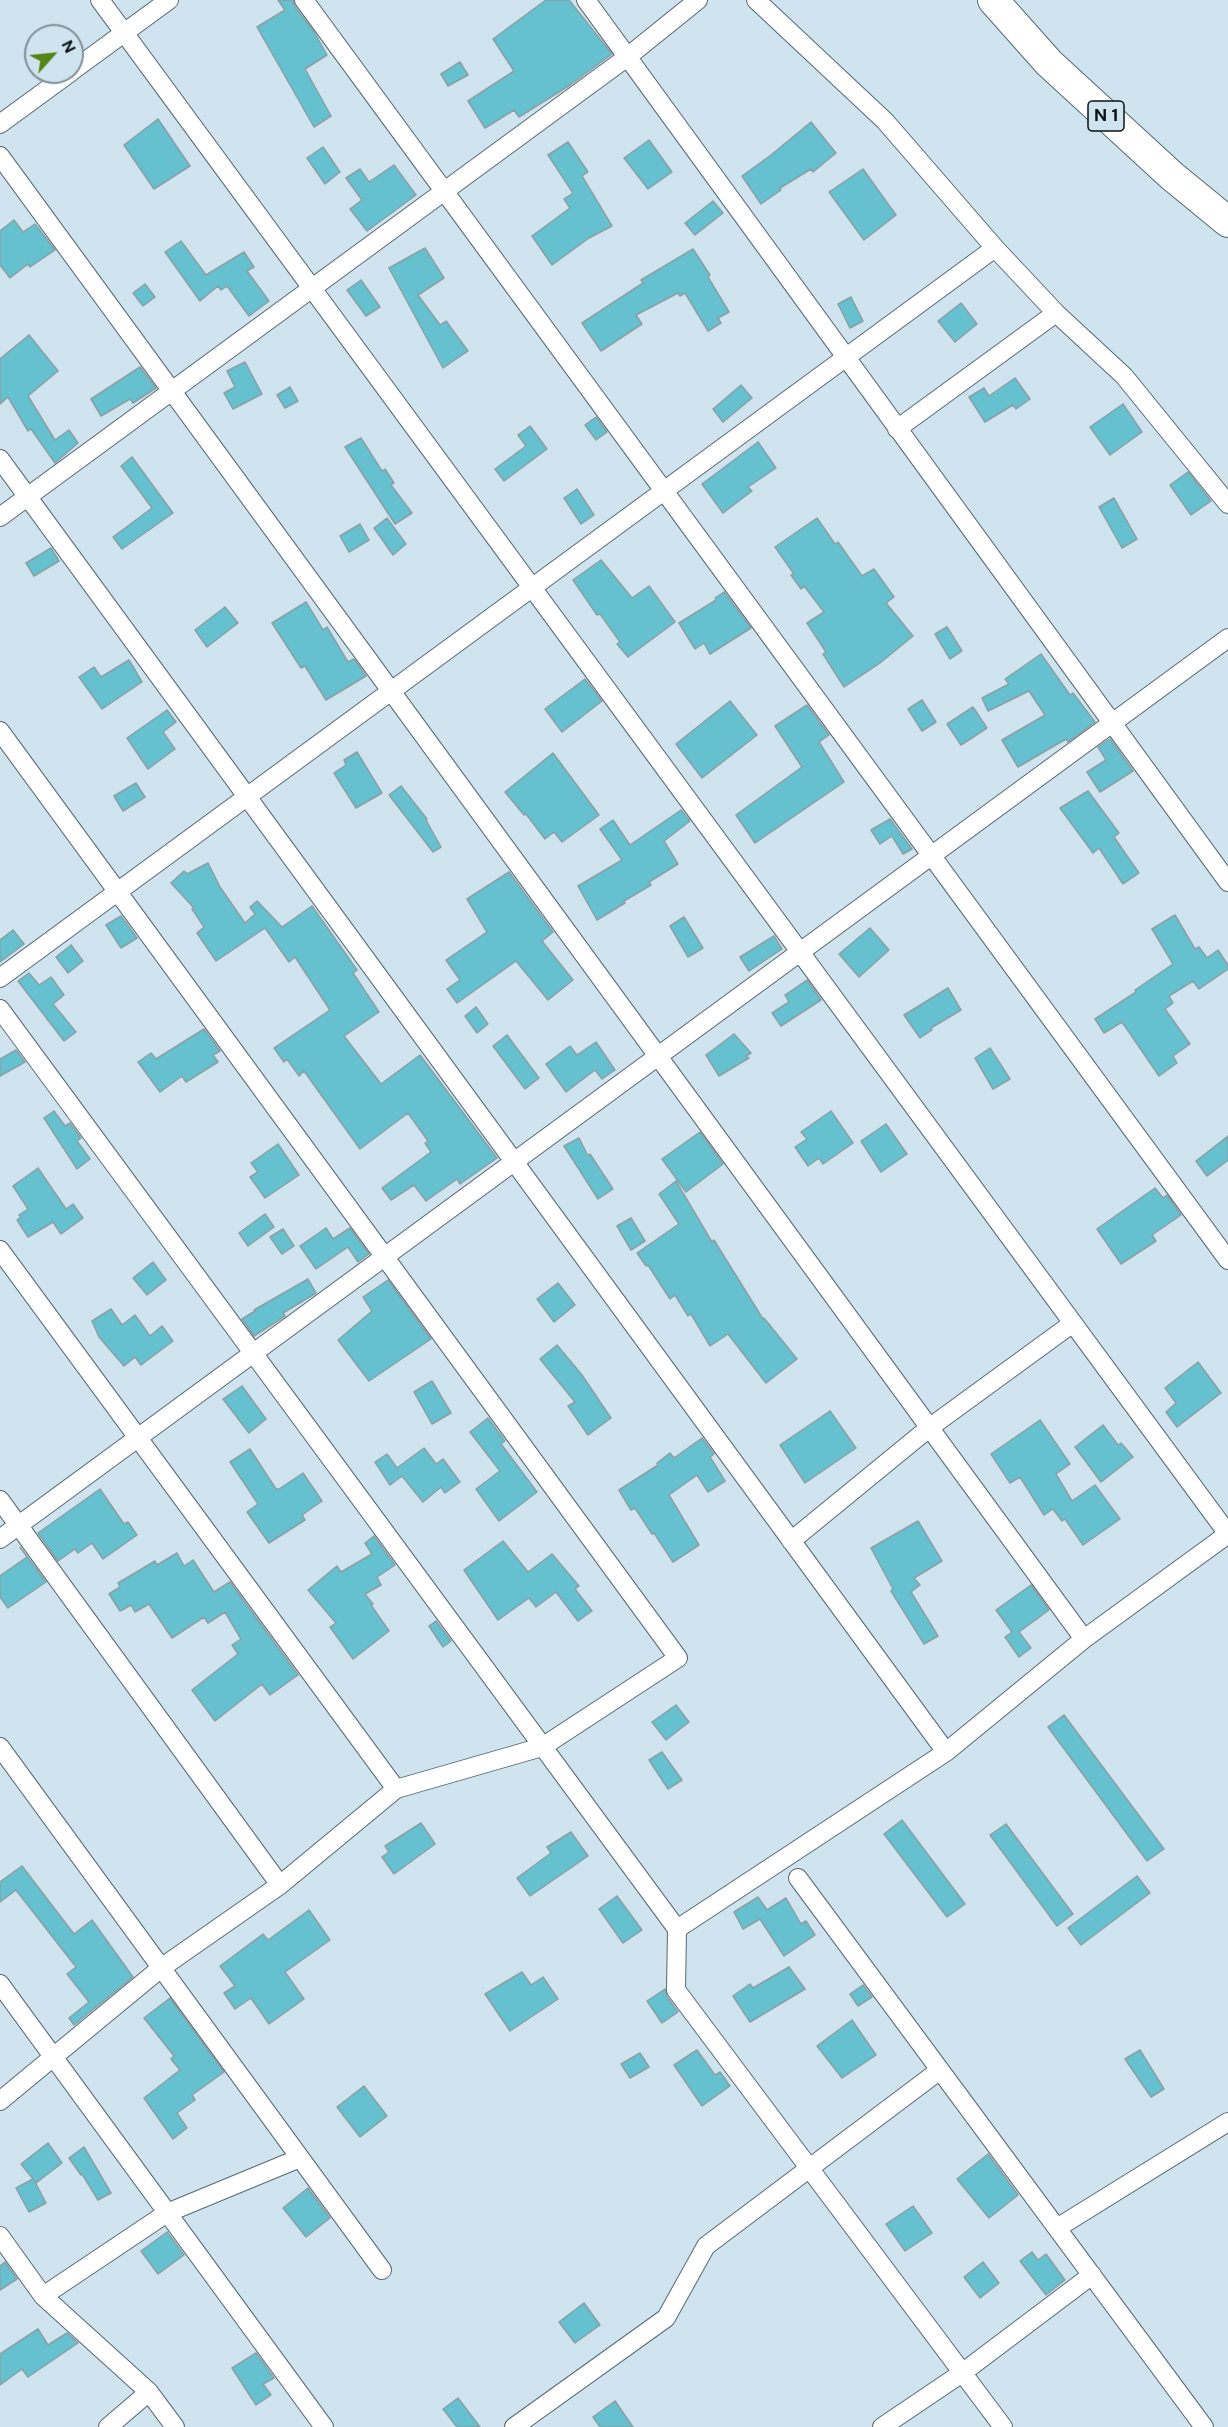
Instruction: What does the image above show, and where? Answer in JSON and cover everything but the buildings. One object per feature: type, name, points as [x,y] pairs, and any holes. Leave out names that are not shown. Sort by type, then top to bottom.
[{"type":"highway","name":"N 1","points":[[993,0],[1049,63],[1172,176],[1228,222]]},
{"type":"street","points":[[100,0],[1228,1534],[1084,1639],[946,1752],[676,1929]]},
{"type":"street","points":[[84,63],[169,0]]},
{"type":"street","points":[[304,0],[1228,1260]]},
{"type":"street","points":[[586,0],[1228,882]]},
{"type":"street","points":[[0,518],[626,58],[698,0]]},
{"type":"street","points":[[756,0],[885,121],[994,248],[1056,314],[1124,376],[1228,504]]},
{"type":"street","points":[[0,124],[55,84]]},
{"type":"street","points":[[0,156],[1084,1639]]},
{"type":"street","points":[[0,978],[994,248]]},
{"type":"street","points":[[897,429],[1056,314]]},
{"type":"street","points":[[0,459],[946,1752]]},
{"type":"street","points":[[0,1539],[1228,638]]},
{"type":"street","points":[[0,731],[678,1658],[542,1747],[396,1789],[280,1885],[161,1968],[0,2101]]},
{"type":"street","points":[[0,1009],[676,1929],[676,1990],[1003,2427]]},
{"type":"street","points":[[0,1250],[396,1789]]},
{"type":"street","points":[[791,1541],[929,1428],[1073,1323]]},
{"type":"street","points":[[0,1500],[280,1885]]},
{"type":"street","points":[[0,1747],[382,2270]]},
{"type":"street","points":[[798,1878],[1204,2427]]},
{"type":"street","points":[[0,1984],[324,2427]]},
{"type":"street","points":[[514,2427],[666,2318],[706,2246],[940,2070]]},
{"type":"street","points":[[1057,2228],[1228,2122]]},
{"type":"street","points":[[44,2296],[167,2213],[300,2158]]},
{"type":"street","points":[[0,2236],[44,2296],[149,2392],[175,2427]]},
{"type":"street","points":[[882,2427],[962,2373],[1092,2275]]},
{"type":"street","points":[[108,2427],[149,2392]]}]
